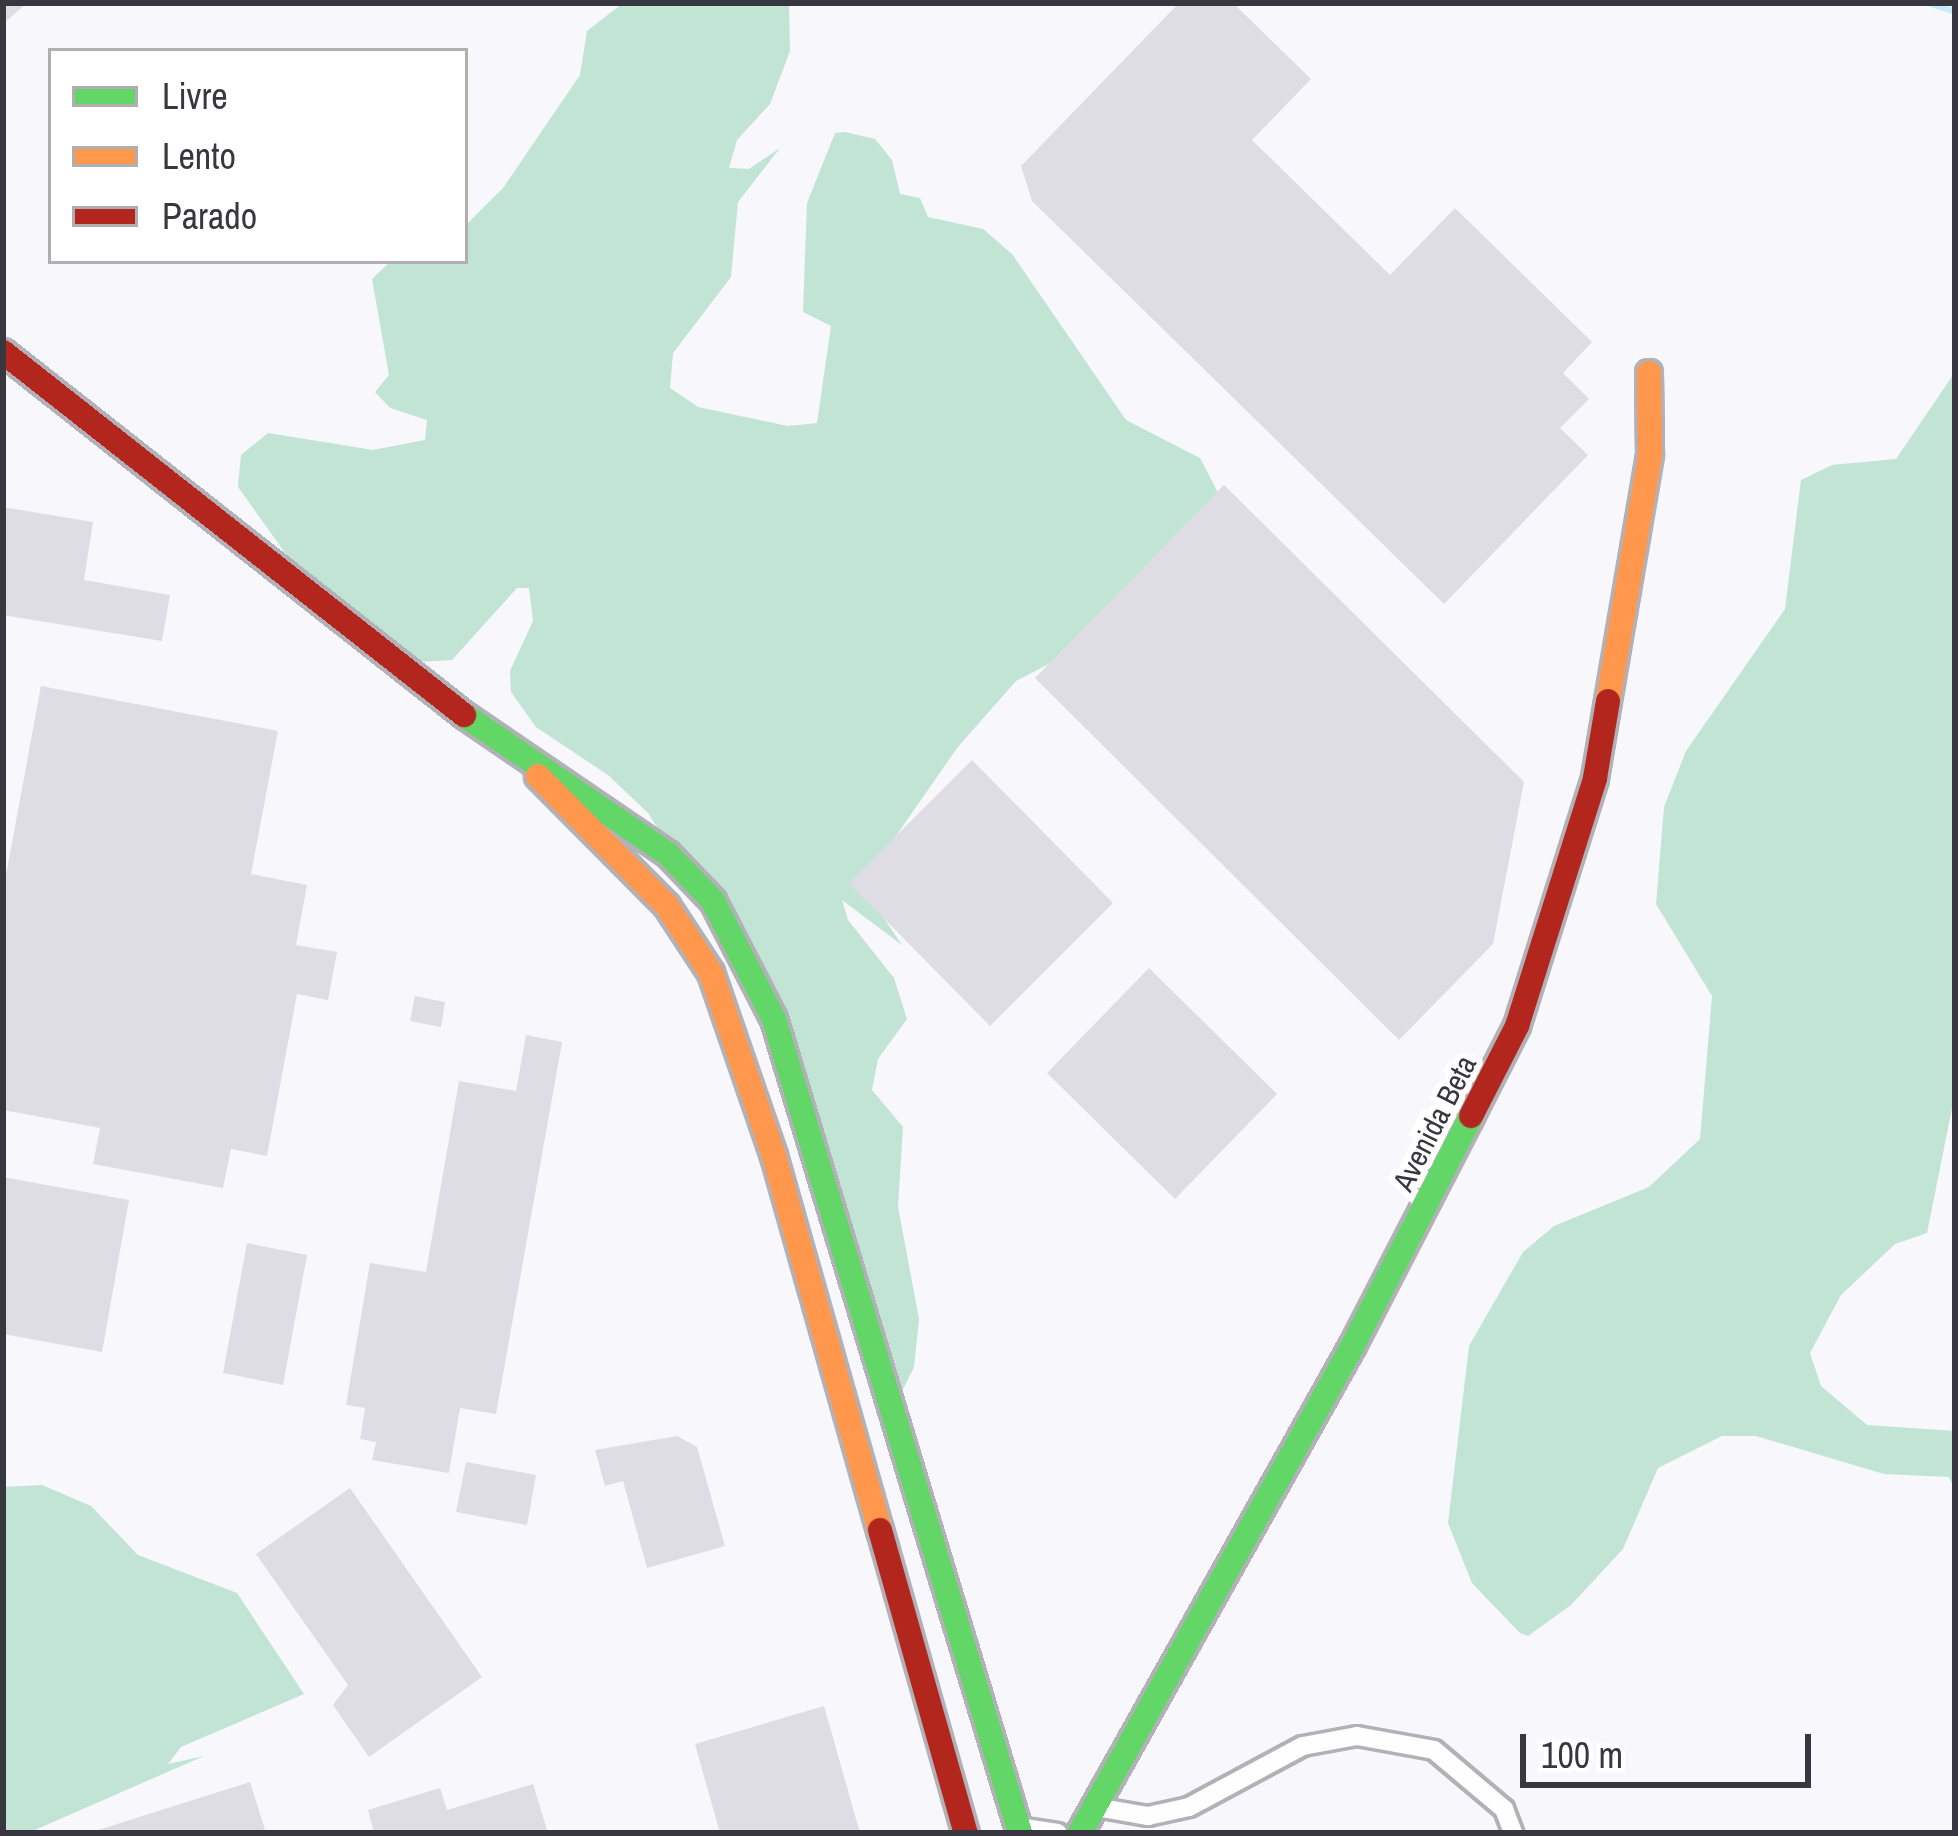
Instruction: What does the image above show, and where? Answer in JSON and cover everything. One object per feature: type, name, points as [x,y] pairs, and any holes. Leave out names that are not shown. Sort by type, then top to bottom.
[{"type":"main road","points":[[3,352],[533,769],[668,854],[712,902],[774,1019],[1019,1830]]},
{"type":"main road","name":"Avenida Beta","points":[[1080,1833],[1342,1366],[1517,1026],[1595,778],[1650,454],[1649,373]]},
{"type":"main road","points":[[533,769],[562,809],[668,906],[711,973],[774,1156],[966,1833]]},
{"type":"street","points":[[1096,1807],[1148,1816],[1189,1808],[1303,1746],[1357,1736],[1434,1750],[1504,1809],[1513,1833]]},
{"type":"street","points":[[1019,1830],[1058,1833]]},
{"type":"green space","points":[[623,3],[789,3],[790,51],[770,104],[737,140],[729,168],[749,169],[780,148],[738,202],[731,277],[673,353],[670,388],[698,407],[788,426],[817,423],[831,326],[803,312],[807,203],[835,133],[845,132],[875,139],[892,160],[900,194],[920,198],[928,217],[983,229],[1012,254],[1126,420],[1200,458],[1225,506],[1081,647],[1016,681],[957,748],[880,859],[871,899],[902,945],[842,900],[848,920],[894,978],[907,1019],[878,1059],[872,1090],[903,1127],[898,1207],[919,1319],[914,1367],[888,1420],[867,1377],[768,1000],[648,813],[608,775],[536,727],[511,692],[510,671],[533,621],[529,588],[517,588],[452,660],[418,662],[385,646],[293,564],[238,487],[241,455],[268,433],[373,450],[425,440],[427,420],[390,408],[375,392],[389,375],[372,279],[388,264],[468,264],[468,223],[503,188],[580,75],[587,31]]},
{"type":"green space","points":[[1955,372],[1955,1093],[1927,1233],[1895,1244],[1841,1295],[1810,1353],[1821,1386],[1867,1425],[1955,1431],[1955,1490],[1949,1477],[1884,1474],[1756,1436],[1722,1436],[1658,1468],[1623,1549],[1571,1605],[1528,1636],[1472,1583],[1448,1523],[1469,1346],[1523,1252],[1554,1226],[1649,1187],[1700,1139],[1712,996],[1656,904],[1664,807],[1686,751],[1785,609],[1801,480],[1832,465],[1896,459]]},
{"type":"green space","points":[[42,1485],[91,1506],[138,1555],[237,1593],[304,1694],[181,1747],[168,1764],[204,1756],[28,1833],[3,1833],[3,1487]]},
{"type":"building","points":[[3,3],[27,3],[3,24]]},
{"type":"building","points":[[1179,3],[1233,3],[1311,79],[1252,140],[1390,275],[1455,208],[1592,342],[1563,373],[1589,399],[1560,428],[1588,455],[1444,604],[1032,201],[1021,166]]},
{"type":"building","points":[[1224,485],[1524,782],[1493,944],[1399,1040],[1035,678]]},
{"type":"building","points":[[3,507],[93,522],[84,580],[170,595],[162,641],[3,615]]},
{"type":"building","points":[[41,686],[278,731],[251,874],[307,885],[296,945],[337,952],[328,1000],[297,994],[267,1156],[231,1149],[223,1188],[93,1164],[100,1128],[3,1110],[3,891]]},
{"type":"building","points":[[972,760],[1113,903],[990,1026],[849,883]]},
{"type":"building","points":[[1149,968],[1277,1094],[1175,1199],[1047,1073]]},
{"type":"building","points":[[415,996],[445,1002],[441,1027],[410,1021]]},
{"type":"building","points":[[526,1035],[562,1042],[496,1414],[460,1408],[449,1473],[372,1460],[376,1442],[360,1439],[365,1408],[346,1405],[370,1263],[426,1272],[459,1081],[516,1091]]},
{"type":"building","points":[[3,1177],[129,1200],[102,1352],[3,1334]]},
{"type":"building","points":[[247,1243],[307,1255],[283,1385],[223,1373]]},
{"type":"building","points":[[677,1436],[697,1447],[725,1546],[647,1568],[623,1481],[605,1486],[595,1450]]},
{"type":"building","points":[[466,1462],[536,1475],[527,1525],[456,1512]]},
{"type":"building","points":[[350,1488],[482,1677],[369,1757],[333,1705],[348,1685],[256,1554]]},
{"type":"building","points":[[824,1706],[860,1833],[720,1833],[695,1744]]},
{"type":"building","points":[[250,1782],[266,1833],[92,1833],[92,1832]]},
{"type":"building","points":[[533,1784],[548,1833],[374,1833],[368,1810],[440,1788],[447,1810]]},
{"type":"waterway","points":[[1928,3],[1955,12]]},
{"type":"traffic: fast","points":[[464,715],[668,854],[713,901],[774,1019],[1020,1833]]},
{"type":"traffic: fast","points":[[1080,1833],[1352,1347],[1471,1116]]},
{"type":"traffic: slow","points":[[1608,701],[1650,454],[1649,373]]},
{"type":"traffic: slow","points":[[538,776],[667,906],[711,973],[774,1156],[880,1530]]},
{"type":"traffic: jam","points":[[3,352],[464,715]]},
{"type":"traffic: jam","points":[[1471,1116],[1517,1026],[1595,778],[1608,701]]},
{"type":"traffic: jam","points":[[880,1530],[966,1833]]}]
